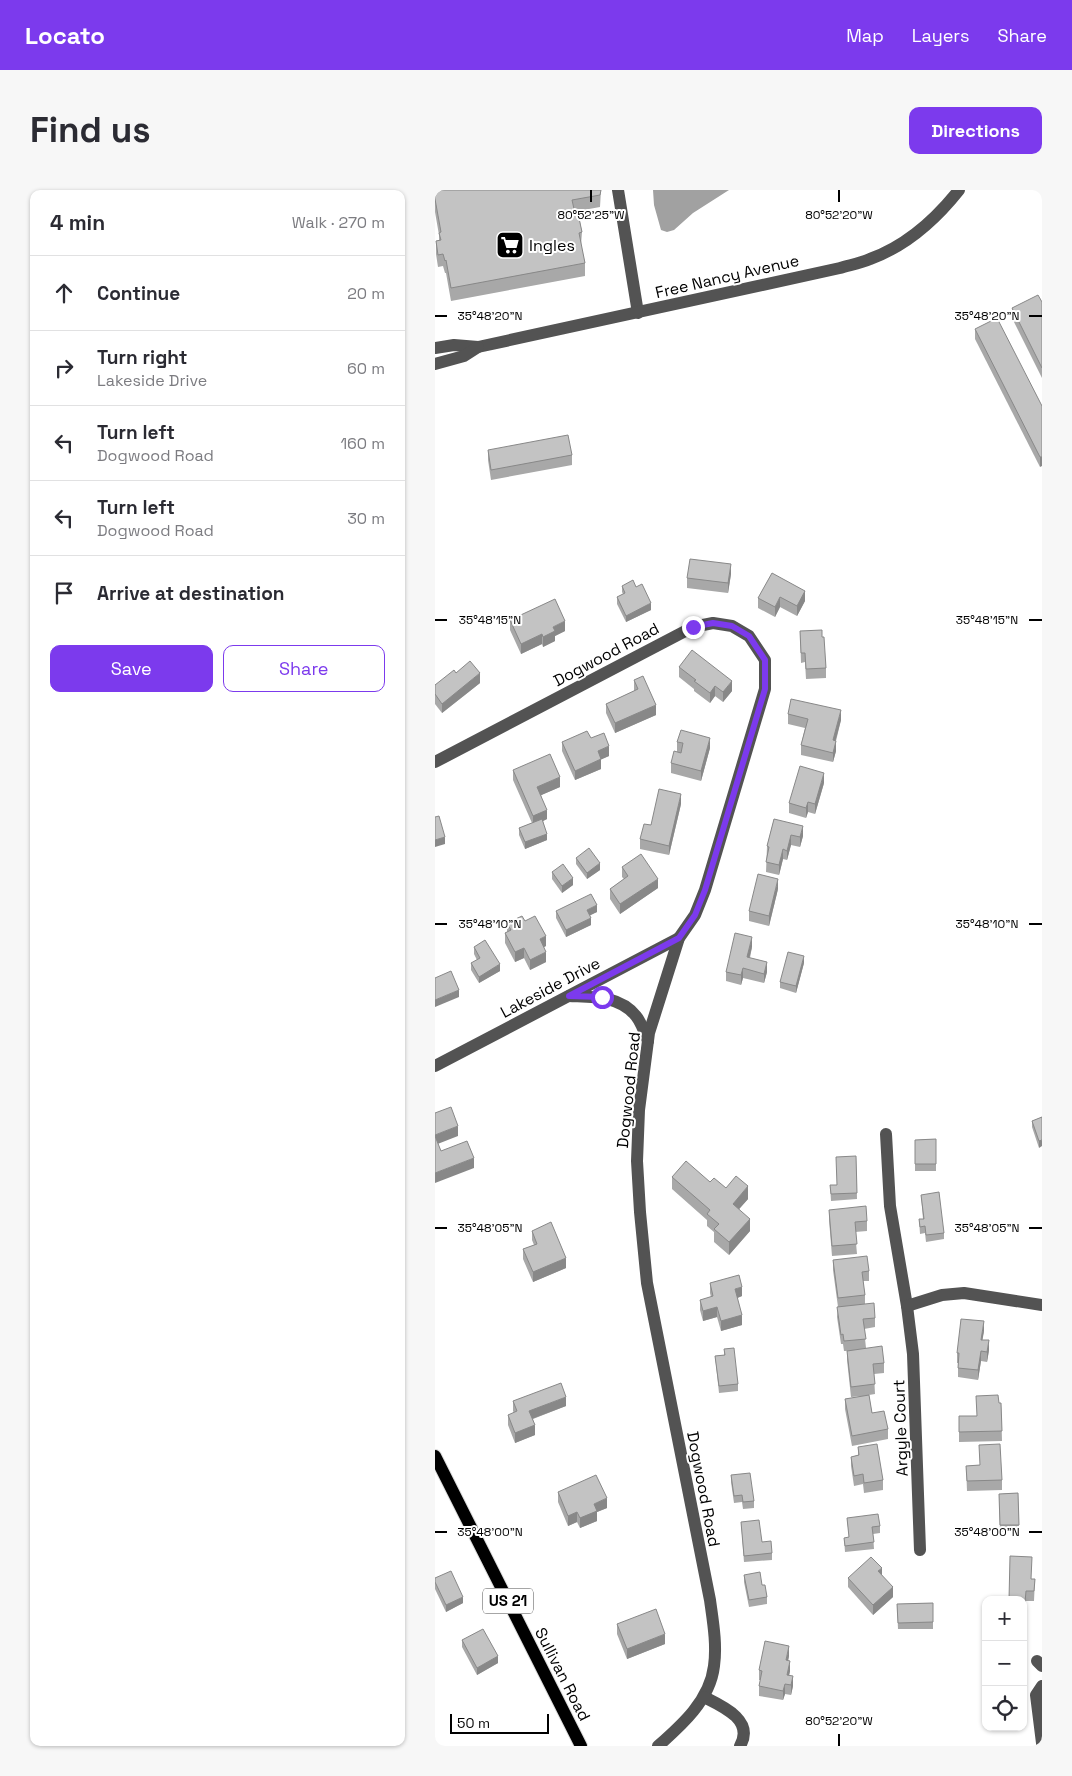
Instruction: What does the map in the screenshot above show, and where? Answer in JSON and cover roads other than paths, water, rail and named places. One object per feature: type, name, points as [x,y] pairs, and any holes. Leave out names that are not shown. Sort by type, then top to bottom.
[{"type":"main road","name":"Sullivan Road","points":[[435,1456],[581,1746]]},
{"type":"street","points":[[618,190],[638,313]]},
{"type":"street","name":"Free Nancy Avenue","points":[[435,348],[454,345],[479,346],[638,313],[840,268],[872,259],[927,226],[959,190]]},
{"type":"street","name":"Free Nancy Avenue","points":[[435,364],[464,356],[479,346]]},
{"type":"street","name":"Dogwood Road","points":[[435,762],[693,627],[713,623],[732,626],[749,636],[765,660],[765,689],[705,890],[695,915],[679,938],[648,1041],[639,1110],[637,1160],[647,1283],[715,1633],[714,1667],[704,1697],[684,1723],[658,1746]]},
{"type":"street","name":"Lakeside Drive","points":[[435,1066],[679,938]]},
{"type":"street","points":[[569,996],[602,997],[623,1005],[636,1016],[648,1041]]},
{"type":"street","name":"Argyle Court","points":[[886,1134],[890,1206],[913,1354],[920,1550]]},
{"type":"street","points":[[907,1306],[942,1295],[965,1293],[1042,1305]]},
{"type":"street","points":[[1042,1686],[1036,1695],[1042,1743]]},
{"type":"street","points":[[704,1697],[737,1716],[743,1733],[739,1746]]},
{"type":"place","name":"Ingles","points":[[510,245]]}]
